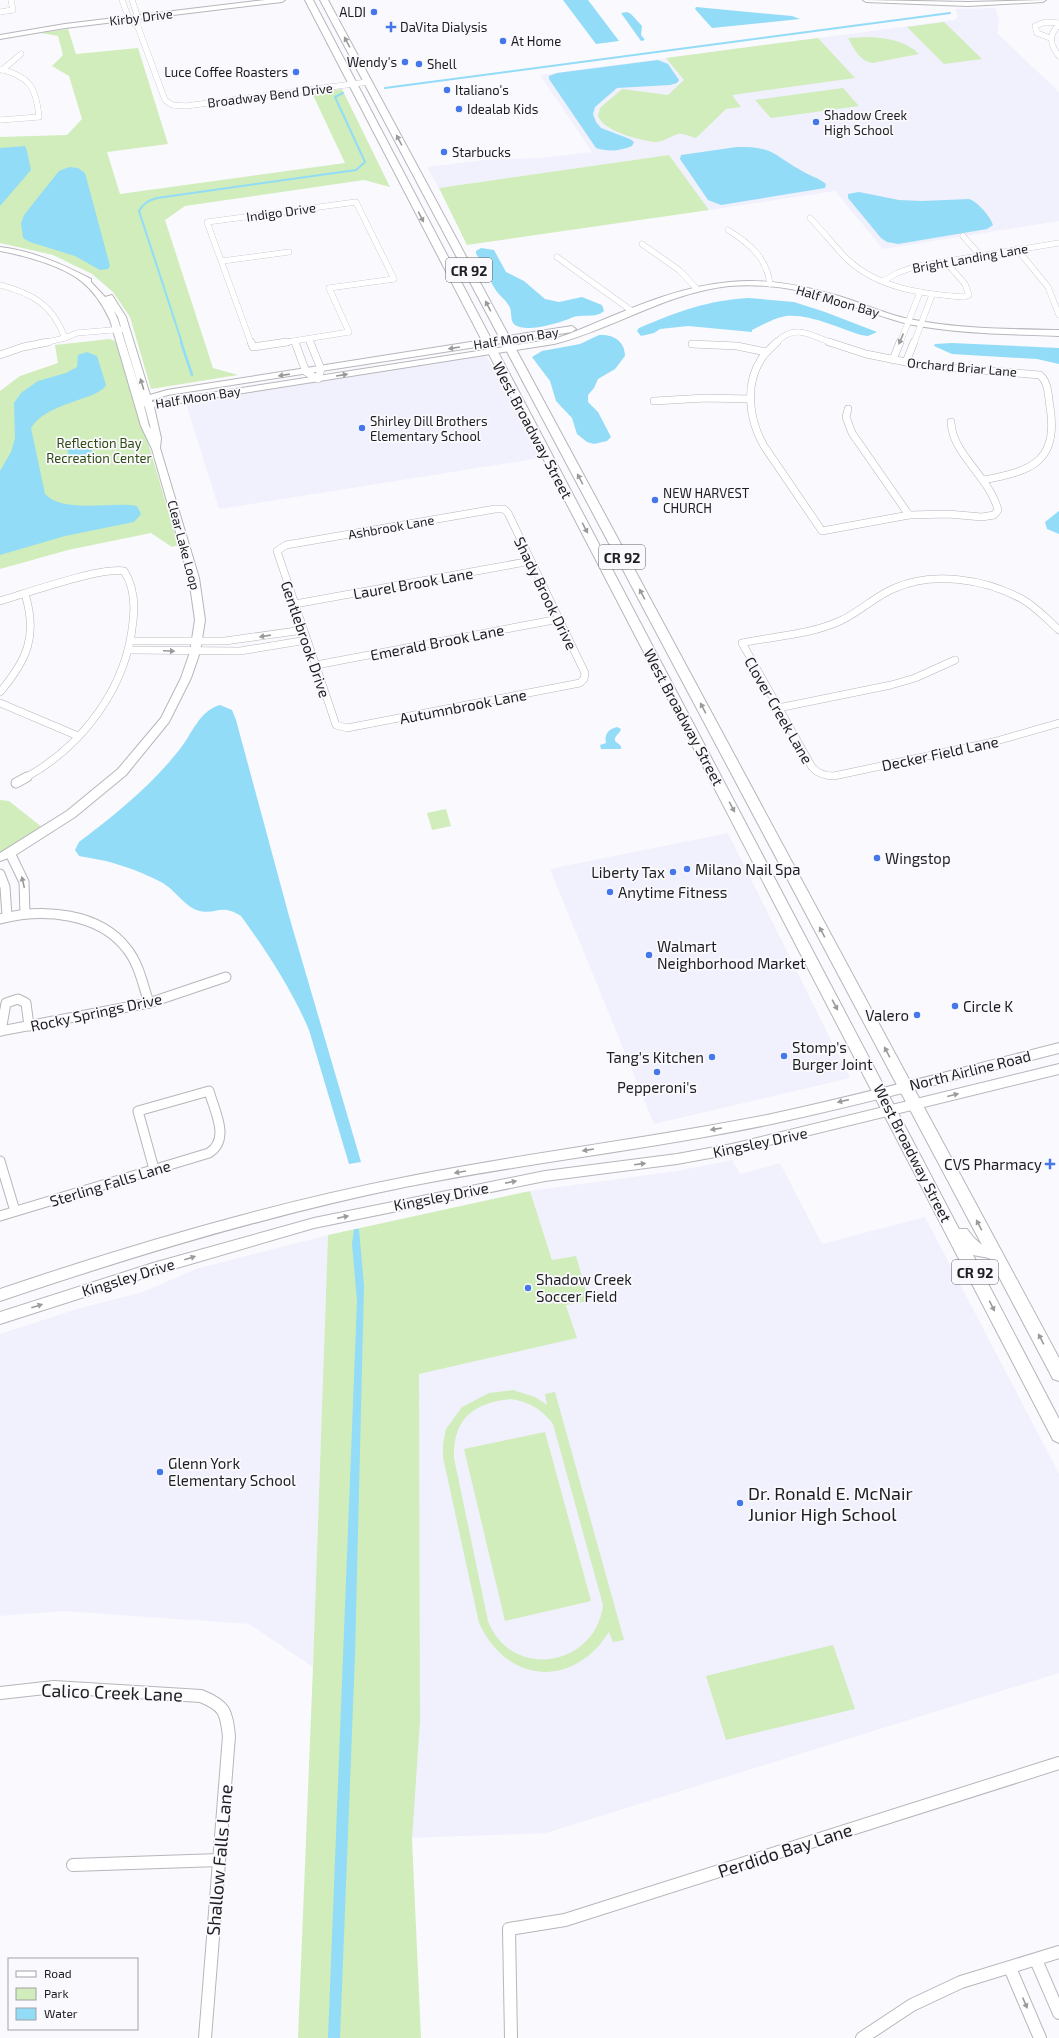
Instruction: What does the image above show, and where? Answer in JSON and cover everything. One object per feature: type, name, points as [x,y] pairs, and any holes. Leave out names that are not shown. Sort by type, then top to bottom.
[{"type":"main road","name":"West Broadway Street","points":[[308,0],[891,1110],[1059,1435]]},
{"type":"main road","name":"West Broadway Street","points":[[324,0],[1059,1374]]},
{"type":"main road","points":[[464,298],[472,296],[474,292],[469,271]]},
{"type":"main road","points":[[934,1194],[948,1210],[972,1248],[985,1253],[993,1251]]},
{"type":"street","points":[[0,12],[13,10],[11,0]]},
{"type":"street","points":[[122,0],[128,16],[133,24],[138,27]]},
{"type":"street","points":[[132,0],[137,15],[138,27]]},
{"type":"street","name":"Kirby Drive","points":[[0,31],[232,2],[282,0]]},
{"type":"street","points":[[866,0],[968,2],[1043,0]]},
{"type":"street","name":"Kirby Drive","points":[[0,37],[128,16]]},
{"type":"street","points":[[1050,38],[1037,33],[1034,29],[1035,26],[1045,22],[1059,24]]},
{"type":"street","points":[[1059,24],[1052,31],[1050,38],[1051,46],[1059,56]]},
{"type":"street","name":"Broadway Bend Drive","points":[[138,27],[165,100],[172,105],[186,106],[368,82]]},
{"type":"street","points":[[1,69],[21,54]]},
{"type":"street","points":[[0,120],[39,117],[37,95],[32,84],[20,76],[1,69]]},
{"type":"street","name":"Indigo Drive","points":[[222,261],[207,222],[356,202],[394,279],[329,288],[350,332],[309,339]]},
{"type":"street","points":[[810,218],[824,231],[848,260],[864,272],[883,281],[932,295],[964,297],[969,295],[965,284],[945,261]]},
{"type":"street","points":[[728,230],[741,238],[760,255],[770,276],[770,284]]},
{"type":"street","points":[[963,236],[980,255]]},
{"type":"street","name":"Bright Landing Lane","points":[[883,281],[908,268],[1059,243]]},
{"type":"street","points":[[642,244],[679,270],[696,288]]},
{"type":"street","name":"Clear Lake Loop","points":[[0,249],[41,259],[60,266],[83,278],[106,303],[121,329],[148,402],[157,438],[156,449]]},
{"type":"street","points":[[1018,249],[1044,279],[1052,292],[1059,314]]},
{"type":"street","points":[[289,252],[222,261],[252,347],[309,339],[321,369],[318,379],[306,372],[295,341]]},
{"type":"street","points":[[557,257],[632,311]]},
{"type":"street","points":[[0,284],[17,289],[42,302],[53,312],[61,324],[65,338]]},
{"type":"street","name":"Half Moon Bay","points":[[148,402],[167,393],[321,369],[420,354],[566,338],[598,324],[696,288],[730,284],[770,284],[825,295],[879,314],[909,321],[958,329],[1059,333]]},
{"type":"street","points":[[893,360],[920,292]]},
{"type":"street","points":[[906,362],[932,295]]},
{"type":"street","points":[[0,355],[23,347],[65,338],[86,338],[121,329]]},
{"type":"street","name":"Clear Lake Loop","points":[[5,855],[71,814],[122,772],[165,720],[186,678],[196,647],[200,620],[199,600],[194,578],[156,449],[149,436],[138,402],[121,329]]},
{"type":"street","name":"Orchard Briar Lane","points":[[766,352],[784,334],[792,332],[805,333],[845,347],[893,360],[956,369],[1025,372],[1040,375],[1046,383],[1055,431],[1051,448],[1038,463],[1029,468],[1007,476],[984,480]]},
{"type":"street","points":[[692,344],[734,346],[766,352],[753,380],[750,399],[752,416],[757,434],[822,531],[909,515],[948,514],[982,518],[994,515],[998,510],[997,504],[984,480],[954,441],[950,428],[951,422]]},
{"type":"street","name":"Half Moon Bay","points":[[138,402],[148,402],[318,379],[424,362],[489,347]]},
{"type":"street","points":[[420,354],[424,362]]},
{"type":"street","points":[[654,402],[700,398],[750,399]]},
{"type":"street","points":[[848,409],[846,417],[852,433],[909,515]]},
{"type":"street","name":"Ashbrook Lane","points":[[279,548],[286,545],[495,508],[504,509]]},
{"type":"street","name":"Shady Brook Drive","points":[[504,509],[508,513],[585,673],[584,679]]},
{"type":"street","name":"Gentlebrook Drive","points":[[279,548],[277,551],[278,555],[334,721],[340,727]]},
{"type":"street","name":"Laurel Brook Lane","points":[[295,604],[531,561]]},
{"type":"street","points":[[0,601],[95,574],[118,570],[124,571],[128,575],[134,604],[132,641],[130,650],[123,670],[106,701],[78,736],[39,770],[16,783]]},
{"type":"street","name":"Clover Creek Lane","points":[[820,774],[812,767],[742,643],[815,628],[840,620],[884,593],[907,583],[948,580],[991,587],[1008,593],[1032,606],[1059,630]]},
{"type":"street","points":[[0,692],[15,674],[28,650],[32,619],[26,594]]},
{"type":"street","name":"Emerald Brook Lane","points":[[316,665],[559,620]]},
{"type":"street","points":[[130,650],[196,647],[225,641],[303,630]]},
{"type":"street","points":[[132,641],[240,650],[307,640]]},
{"type":"street","points":[[778,708],[891,685],[915,678],[955,660]]},
{"type":"street","name":"Autumnbrook Lane","points":[[340,727],[347,728],[580,683],[584,679]]},
{"type":"street","points":[[0,703],[78,736]]},
{"type":"street","name":"Decker Field Lane","points":[[820,774],[834,776],[994,742],[1059,723]]},
{"type":"street","points":[[5,855],[24,882],[25,914]]},
{"type":"street","points":[[0,874],[5,887],[4,917],[25,914],[67,915],[90,922],[116,936],[127,949],[138,968],[148,1003]]},
{"type":"street","name":"Rocky Springs Drive","points":[[1,1031],[148,1003],[226,977]]},
{"type":"street","points":[[1,1031],[6,1003],[18,999],[26,1003],[29,1026]]},
{"type":"street","name":"North Airline Road","points":[[881,1092],[1059,1048]]},
{"type":"street","name":"North Airline Road","points":[[891,1110],[1059,1069]]},
{"type":"street","name":"Sterling Falls Lane","points":[[0,1216],[204,1155],[217,1146],[220,1135],[209,1091],[138,1111],[154,1169]]},
{"type":"street","name":"Kingsley Drive","points":[[0,1295],[147,1248],[309,1203],[405,1182],[540,1157],[724,1128],[881,1092]]},
{"type":"street","name":"Kingsley Drive","points":[[0,1318],[153,1269],[314,1223],[545,1176],[677,1160],[709,1154],[807,1132],[891,1110]]},
{"type":"street","points":[[540,1157],[545,1176]]},
{"type":"street","points":[[0,1161],[16,1211]]},
{"type":"street","points":[[309,1203],[314,1223]]},
{"type":"street","points":[[147,1248],[153,1269]]},
{"type":"street","name":"Calico Creek Lane","points":[[0,1694],[54,1687],[201,1696]]},
{"type":"street","name":"Shallow Falls Lane","points":[[201,1696],[220,1703],[227,1717],[229,1736],[205,2038]]},
{"type":"street","name":"Perdido Bay Lane","points":[[511,2038],[510,1929],[565,1920],[1059,1763]]},
{"type":"street","points":[[73,1865],[219,1860]]},
{"type":"street","points":[[862,2038],[912,2005],[961,1982],[1059,1952]]},
{"type":"street","points":[[1036,1960],[1059,2013]]},
{"type":"street","points":[[1010,1968],[1040,2038]]},
{"type":"shaded area","name":"Shadow Creek High School","points":[[995,8],[999,20],[997,33],[1059,92],[1059,221],[883,249],[835,191],[709,210],[669,155],[439,188],[427,167],[484,160],[540,158],[592,152],[540,75],[955,20],[958,16],[955,9]]},
{"type":"shaded area","name":"Shirley Dill Brothers Elementary School","points":[[486,356],[547,457],[219,509],[185,400]]},
{"type":"shaded area","points":[[728,833],[850,1078],[654,1124],[550,869]]},
{"type":"shaded area","name":"Dr. Ronald E. McNair Junior High School","points":[[732,1160],[740,1174],[780,1163],[822,1244],[925,1217],[1059,1474],[1059,1673],[546,1833],[409,1838],[420,1721],[419,1374],[577,1338],[530,1191],[677,1171]]},
{"type":"shaded area","name":"Glenn York Elementary School","points":[[328,1235],[313,1667],[249,1624],[64,1611],[0,1616],[0,1334],[77,1309],[143,1292],[196,1269]]},
{"type":"green space","points":[[944,22],[982,59],[944,64],[907,27]]},
{"type":"green space","points":[[68,29],[76,54],[138,48],[168,144],[107,152],[120,194],[345,163],[312,93],[342,89],[390,187],[364,180],[185,206],[165,220],[213,368],[238,375],[151,389],[130,317],[113,292],[92,274],[53,255],[0,243],[0,137],[67,135],[82,119],[69,76],[52,66],[63,55],[58,36],[41,33]]},
{"type":"green space","points":[[818,38],[855,78],[732,95],[741,107],[726,109],[696,138],[680,134],[658,142],[640,139],[615,131],[602,122],[598,116],[600,108],[622,89],[668,95],[684,80],[666,58]]},
{"type":"green space","points":[[848,38],[883,38],[902,43],[919,54],[872,63],[867,62],[857,54]]},
{"type":"green space","points":[[843,88],[859,106],[771,118],[755,100]]},
{"type":"green space","points":[[669,155],[709,210],[467,245],[439,188]]},
{"type":"green space","name":"Reflection Bay Recreation Center","points":[[110,339],[115,341],[150,449],[178,545],[172,547],[151,533],[68,550],[0,569],[0,391],[20,376],[58,363],[55,345]]},
{"type":"green space","points":[[0,800],[9,801],[43,828],[0,852]]},
{"type":"green space","points":[[446,809],[451,826],[432,830],[427,813]]},
{"type":"green space","points":[[530,1191],[552,1260],[576,1256],[589,1301],[566,1305],[577,1338],[419,1374],[420,1721],[412,1839],[421,2038],[298,2038],[328,1235]]},
{"type":"green space","points":[[513,1390],[535,1397],[547,1405],[545,1394],[555,1392],[624,1640],[613,1642],[609,1632],[594,1650],[577,1663],[559,1670],[541,1672],[523,1668],[506,1658],[491,1643],[479,1623],[443,1457],[443,1444],[446,1429],[462,1407],[489,1393]],"holes":[[[511,1399],[518,1400],[540,1410],[553,1424],[603,1605],[597,1626],[585,1642],[570,1653],[552,1659],[533,1659],[515,1653],[499,1640],[488,1621],[454,1458],[457,1432],[468,1415],[486,1404]]]},
{"type":"green space","points":[[545,1432],[591,1601],[505,1621],[464,1449]]},
{"type":"green space","points":[[833,1645],[855,1709],[726,1740],[706,1676]]},
{"type":"water","points":[[563,0],[588,0],[619,41],[596,44]]},
{"type":"water","points":[[696,7],[792,16],[800,19],[712,28],[695,9]]},
{"type":"water","points":[[627,12],[631,14],[642,26],[641,35],[645,40],[641,41],[621,13]]},
{"type":"water","points":[[658,60],[668,64],[679,80],[677,83],[670,85],[617,88],[595,107],[593,114],[596,122],[601,128],[634,142],[632,146],[618,150],[596,148],[549,79],[549,76],[557,73]]},
{"type":"water","points":[[25,146],[31,170],[0,206],[0,148]]},
{"type":"water","points":[[737,147],[749,147],[766,150],[823,182],[826,184],[825,188],[721,205],[708,200],[680,159],[681,155]]},
{"type":"water","points":[[69,167],[78,168],[85,173],[110,266],[108,269],[100,270],[75,256],[30,242],[23,238],[21,223],[24,215],[59,171]]},
{"type":"water","points":[[859,192],[899,200],[922,201],[969,199],[983,210],[993,225],[987,229],[898,244],[887,242],[881,238],[848,198],[848,194]]},
{"type":"water","points":[[481,248],[494,250],[506,272],[524,281],[545,299],[559,302],[582,297],[602,305],[604,311],[597,315],[575,317],[535,328],[520,327],[513,324],[509,305],[495,289],[482,262],[476,254],[476,251]]},
{"type":"water","points":[[749,298],[794,302],[877,332],[868,336],[861,335],[815,319],[795,316],[777,318],[752,330],[752,332],[688,326],[660,329],[654,333],[641,336],[637,331],[639,328],[666,317],[706,304]]},
{"type":"water","points":[[599,335],[613,337],[620,342],[623,346],[625,356],[615,369],[598,379],[594,388],[588,395],[588,402],[598,412],[611,437],[607,441],[594,444],[587,442],[577,434],[572,418],[556,401],[550,381],[532,357],[542,351],[580,344]]},
{"type":"water","points":[[952,343],[1059,348],[1059,364],[1037,359],[952,354],[934,346],[935,344]]},
{"type":"water","points":[[87,352],[97,356],[106,385],[101,390],[93,394],[48,412],[38,419],[31,428],[45,494],[53,500],[64,504],[89,506],[137,506],[141,514],[134,522],[65,536],[0,555],[0,471],[11,452],[15,438],[14,403],[21,393],[38,381],[66,373],[77,367],[78,355]]},
{"type":"water","points":[[76,441],[77,447],[91,445],[93,455],[69,457],[66,442]]},
{"type":"water","points":[[1059,511],[1059,534],[1047,529],[1045,522]]},
{"type":"water","points":[[220,705],[232,710],[236,720],[289,916],[361,1162],[349,1164],[309,1030],[295,1000],[260,943],[241,916],[228,910],[211,912],[200,911],[190,906],[166,885],[155,879],[113,863],[79,856],[75,850],[79,842],[120,810],[157,775],[180,749],[201,718],[207,712]]},
{"type":"water","points":[[617,727],[621,729],[615,737],[615,741],[621,746],[621,749],[601,749],[600,745],[606,743],[607,733],[611,729]]},
{"type":"water","points":[[354,1229],[359,1229],[364,1286],[355,1655],[340,2038],[328,2038],[357,1301],[352,1244]]},
{"type":"waterway","points":[[385,88],[950,13]]},
{"type":"waterway","points":[[182,343],[139,211],[142,206],[146,202],[157,198],[356,170],[365,162],[335,97],[343,93]]},
{"type":"waterway","points":[[181,342],[192,375]]},
{"type":"place","name":"ALDI","points":[[374,12]]},
{"type":"place","name":"DaVita Dialysis","points":[[391,27]]},
{"type":"place","name":"At Home","points":[[503,41]]},
{"type":"place","name":"Wendy's","points":[[405,62]]},
{"type":"place","name":"Shell","points":[[419,64]]},
{"type":"place","name":"Luce Coffee Roasters","points":[[296,72]]},
{"type":"place","name":"Italiano's","points":[[447,90]]},
{"type":"place","name":"Idealab Kids","points":[[459,109]]},
{"type":"place","name":"Shadow Creek High School","points":[[816,122]]},
{"type":"place","name":"Starbucks","points":[[444,152]]},
{"type":"place","name":"Shirley Dill Brothers Elementary School","points":[[362,428]]},
{"type":"place","name":"NEW HARVEST CHURCH","points":[[655,500]]},
{"type":"place","name":"Wingstop","points":[[877,858]]},
{"type":"place","name":"Milano Nail Spa","points":[[687,869]]},
{"type":"place","name":"Liberty Tax","points":[[673,872]]},
{"type":"place","name":"Anytime Fitness","points":[[610,892]]},
{"type":"place","name":"Walmart Neighborhood Market","points":[[649,955]]},
{"type":"place","name":"Circle K","points":[[955,1006]]},
{"type":"place","name":"Valero","points":[[917,1015]]},
{"type":"place","name":"Stomp's Burger Joint","points":[[784,1056]]},
{"type":"place","name":"Tang's Kitchen","points":[[712,1057]]},
{"type":"place","name":"Pepperoni's","points":[[657,1072]]},
{"type":"place","name":"CVS Pharmacy","points":[[1050,1164]]},
{"type":"place","name":"Shadow Creek Soccer Field","points":[[528,1288]]},
{"type":"place","name":"Glenn York Elementary School","points":[[160,1472]]},
{"type":"place","name":"Dr. Ronald E. McNair Junior High School","points":[[740,1503]]}]
